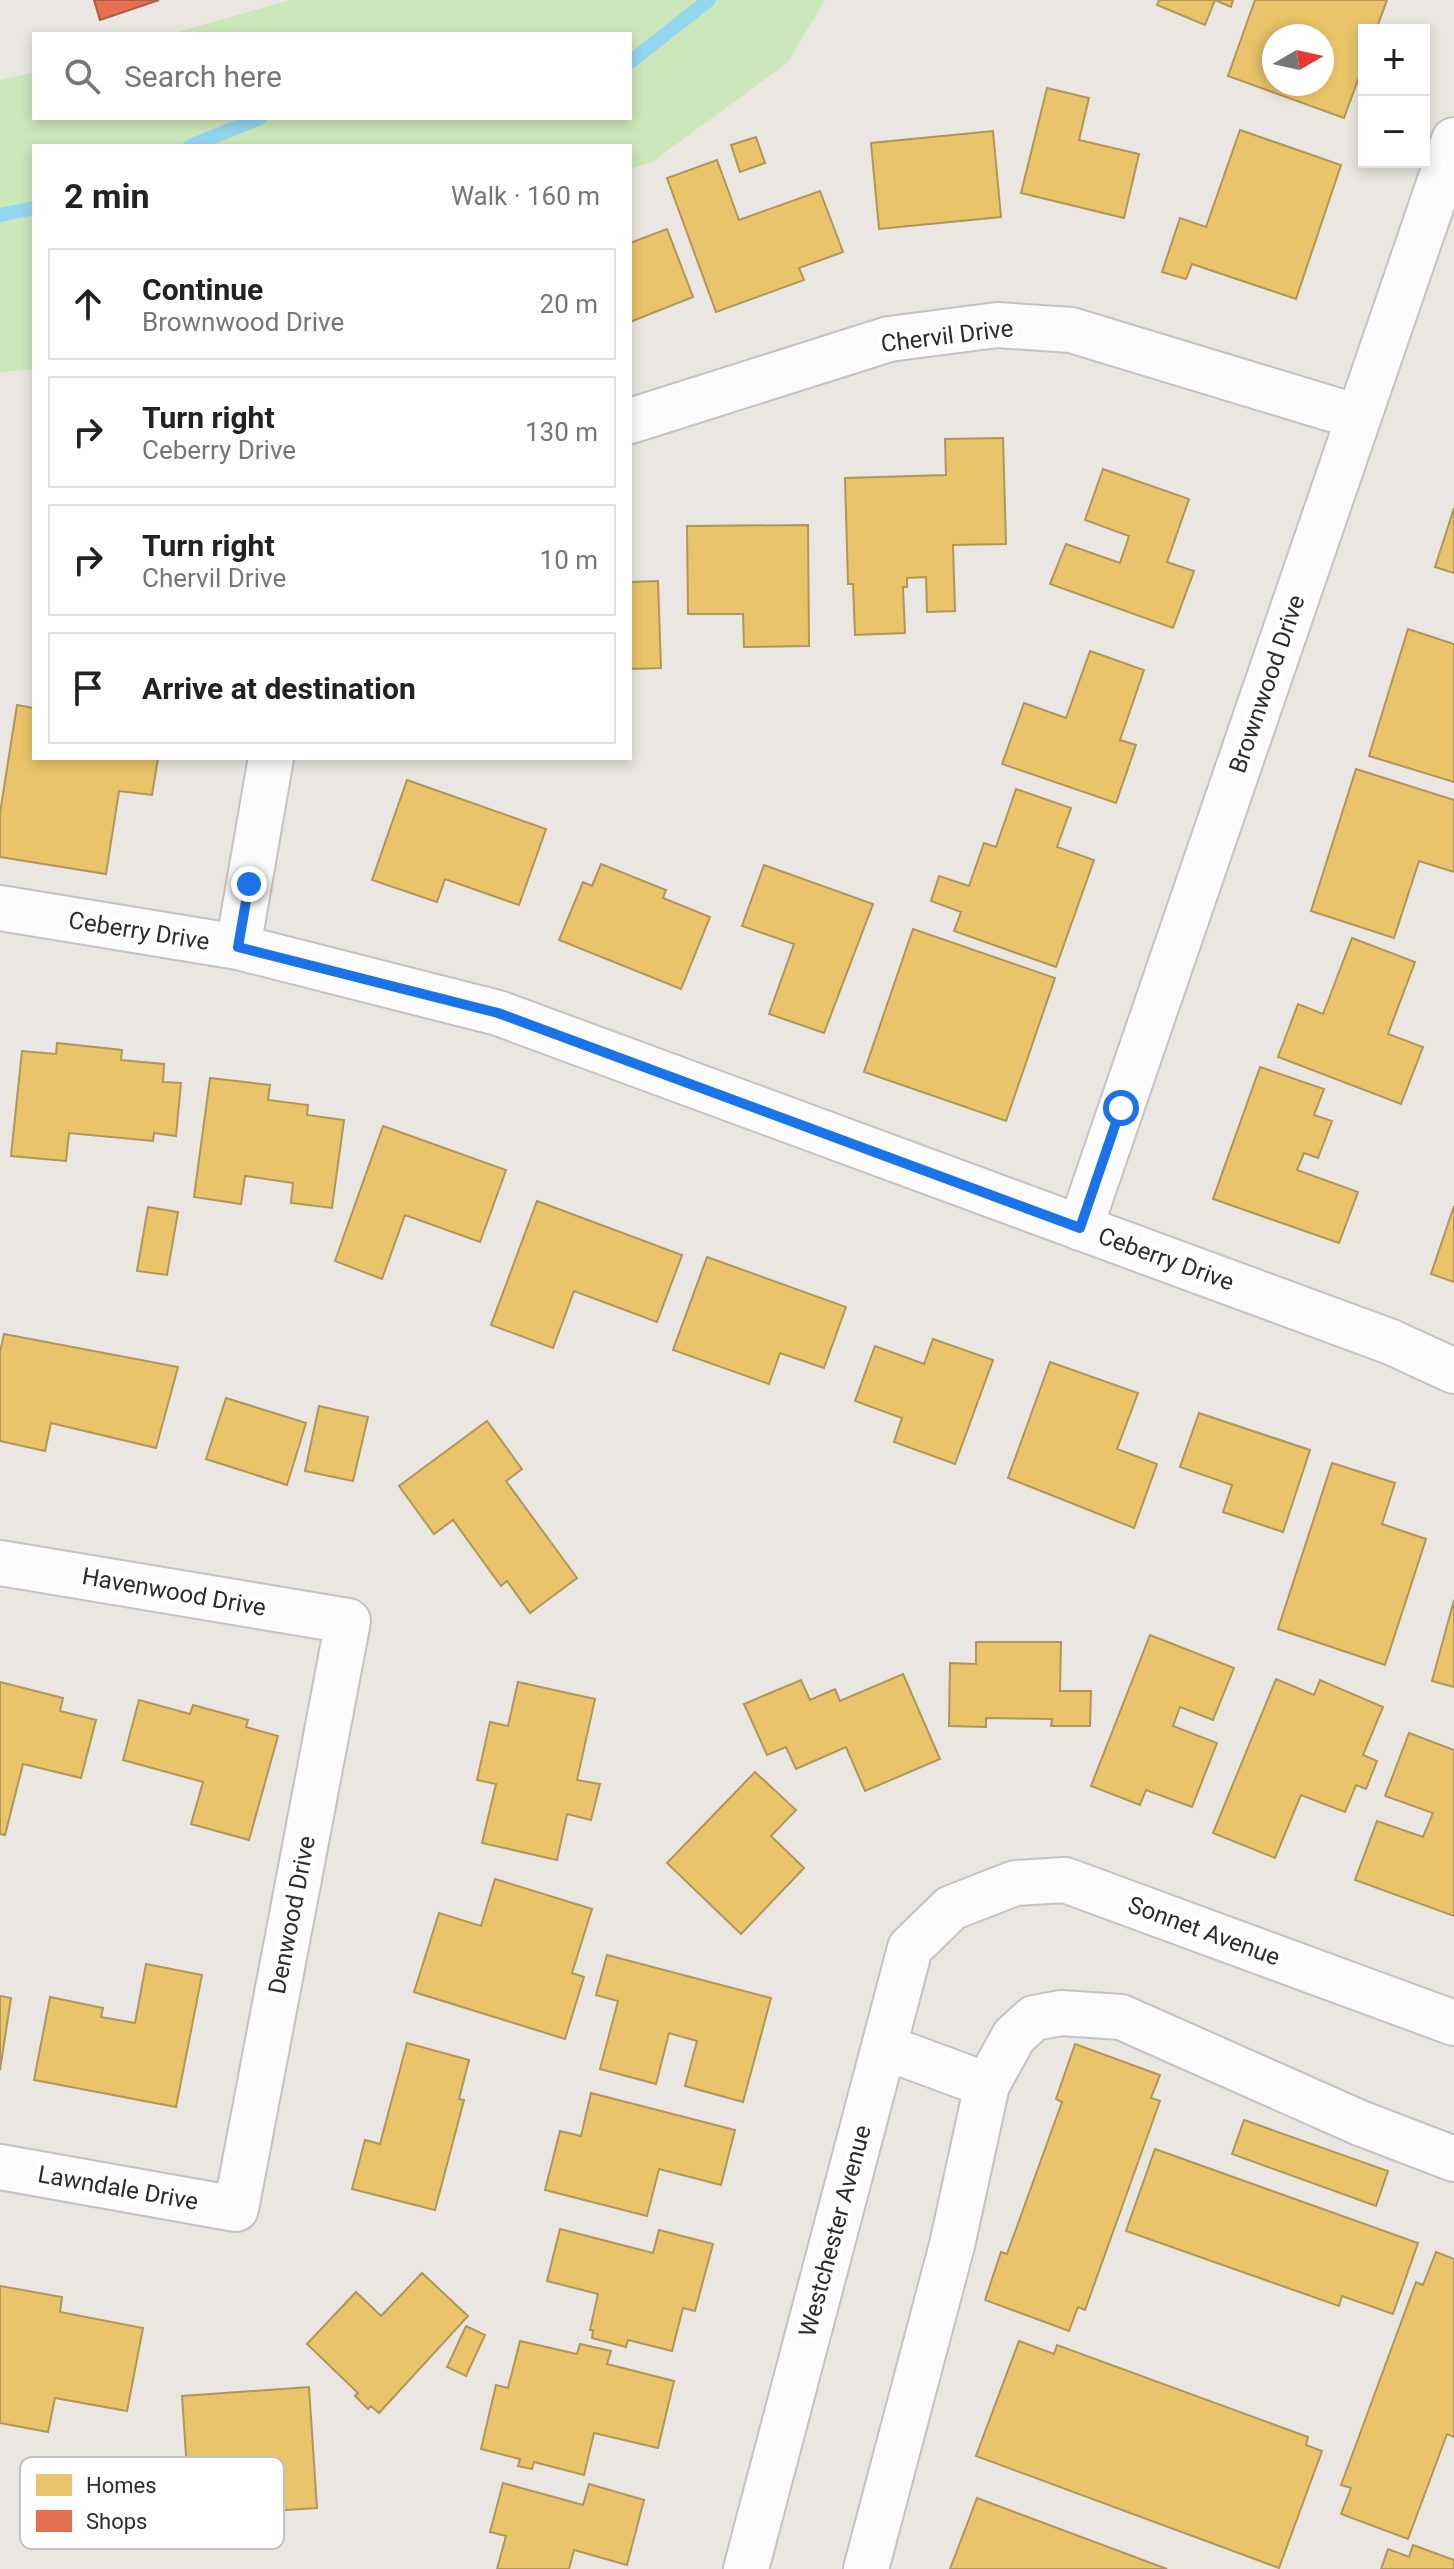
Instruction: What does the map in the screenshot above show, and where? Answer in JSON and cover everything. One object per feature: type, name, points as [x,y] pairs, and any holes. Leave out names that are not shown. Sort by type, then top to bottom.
[{"type":"street","name":"Brownwood Drive","points":[[1080,1228],[1454,140]]},
{"type":"street","name":"Chervil Drive","points":[[632,420],[889,339],[997,325],[1071,330],[1358,417]]},
{"type":"street","points":[[238,947],[271,760]]},
{"type":"street","name":"Ceberry Drive","points":[[0,908],[238,947],[498,1013],[1391,1342],[1454,1371]]},
{"type":"street","name":"Havenwood Drive","points":[[0,1563],[348,1621]]},
{"type":"street","name":"Denwood Drive","points":[[236,2209],[348,1621]]},
{"type":"street","name":"Sonnet Avenue","points":[[951,1908],[1015,1883],[1065,1880],[1454,2023]]},
{"type":"street","name":"Westchester Avenue","points":[[746,2569],[910,1948],[951,1908]]},
{"type":"street","points":[[866,2569],[952,2245],[987,2085],[1014,2036],[1034,2018],[1061,2013],[1121,2017],[1360,2123],[1454,2159]]},
{"type":"street","points":[[884,2047],[987,2085]]},
{"type":"street","name":"Lawndale Drive","points":[[0,2167],[236,2209]]},
{"type":"green space","points":[[290,0],[825,0],[787,63],[652,162],[632,168],[632,144],[32,144],[32,369],[0,372],[0,80],[32,72],[32,120],[632,120],[632,32],[178,32]]},
{"type":"building: Homes","points":[[1159,0],[1215,0],[1205,25],[1157,5]]},
{"type":"building: Homes","points":[[1215,0],[1233,0],[1231,7]]},
{"type":"building: Homes","points":[[1255,0],[1387,0],[1378,24],[1358,24],[1358,80],[1344,118],[1283,96],[1334,96],[1334,24],[1262,24],[1262,88],[1228,76]]},
{"type":"building: Homes","points":[[1047,88],[1089,98],[1079,140],[1139,154],[1124,218],[1021,193]]},
{"type":"building: Homes","points":[[1240,130],[1341,165],[1296,299],[1192,264],[1186,279],[1162,272],[1180,218],[1206,227]]},
{"type":"building: Homes","points":[[993,131],[1001,217],[879,229],[871,143]]},
{"type":"building: Homes","points":[[756,137],[765,163],[740,172],[731,145]]},
{"type":"building: Homes","points":[[717,160],[739,220],[820,191],[843,252],[799,268],[804,280],[716,312],[667,178]]},
{"type":"building: Homes","points":[[667,229],[693,297],[632,321],[632,242]]},
{"type":"building: Homes","points":[[1003,438],[1006,544],[953,545],[955,611],[927,612],[926,577],[907,578],[907,587],[903,587],[905,633],[855,635],[853,584],[848,584],[845,478],[946,475],[945,439]]},
{"type":"building: Homes","points":[[1103,469],[1189,499],[1167,562],[1194,571],[1173,628],[1050,584],[1066,544],[1120,563],[1129,536],[1085,520]]},
{"type":"building: Homes","points":[[1454,508],[1454,573],[1435,567]]},
{"type":"building: Homes","points":[[808,525],[809,646],[744,647],[743,614],[688,614],[687,526]]},
{"type":"building: Homes","points":[[658,581],[661,668],[632,669],[632,582]]},
{"type":"building: Homes","points":[[1408,629],[1454,644],[1454,782],[1369,756]]},
{"type":"building: Homes","points":[[1090,651],[1144,670],[1120,740],[1136,745],[1116,803],[1002,764],[1024,703],[1066,718]]},
{"type":"building: Homes","points":[[17,705],[32,708],[32,760],[158,760],[152,795],[119,791],[106,874],[0,857],[0,813]]},
{"type":"building: Homes","points":[[1356,769],[1454,800],[1454,872],[1419,861],[1394,938],[1311,911]]},
{"type":"building: Homes","points":[[407,780],[546,829],[519,905],[445,879],[437,902],[372,880]]},
{"type":"building: Homes","points":[[1016,789],[1071,808],[1057,847],[1094,860],[1056,967],[954,931],[961,912],[931,901],[939,876],[969,886],[984,843],[996,847]]},
{"type":"building: Homes","points":[[601,864],[666,890],[663,898],[710,917],[681,989],[559,940],[583,882],[592,886]]},
{"type":"building: Homes","points":[[764,865],[873,904],[824,1033],[769,1014],[794,944],[742,926]]},
{"type":"building: Homes","points":[[913,929],[1055,978],[1006,1121],[864,1072]]},
{"type":"building: Homes","points":[[1352,938],[1415,962],[1388,1034],[1423,1047],[1401,1104],[1278,1057],[1298,1004],[1323,1014]]},
{"type":"building: Homes","points":[[57,1043],[122,1050],[121,1060],[164,1064],[163,1082],[181,1083],[176,1136],[154,1133],[153,1141],[69,1133],[66,1161],[11,1156],[22,1051],[56,1054]]},
{"type":"building: Homes","points":[[1260,1067],[1324,1089],[1314,1115],[1332,1121],[1318,1158],[1304,1153],[1297,1170],[1358,1192],[1339,1243],[1213,1199]]},
{"type":"building: Homes","points":[[210,1078],[270,1085],[268,1100],[308,1105],[307,1115],[344,1120],[332,1208],[291,1203],[293,1183],[245,1176],[241,1204],[194,1197]]},
{"type":"building: Homes","points":[[383,1126],[506,1170],[480,1242],[405,1215],[382,1279],[335,1261]]},
{"type":"building: Homes","points":[[537,1201],[682,1255],[657,1322],[574,1291],[553,1348],[491,1325]]},
{"type":"building: Homes","points":[[1454,1206],[1454,1282],[1431,1274]]},
{"type":"building: Homes","points":[[148,1207],[178,1212],[167,1275],[137,1271]]},
{"type":"building: Homes","points":[[707,1257],[846,1307],[824,1368],[780,1353],[769,1384],[673,1350]]},
{"type":"building: Homes","points":[[4,1334],[178,1367],[156,1448],[51,1423],[45,1451],[0,1441],[0,1352]]},
{"type":"building: Homes","points":[[933,1339],[993,1360],[955,1464],[894,1442],[902,1418],[855,1401],[875,1346],[924,1364]]},
{"type":"building: Homes","points":[[1050,1362],[1138,1393],[1117,1449],[1157,1464],[1134,1528],[1008,1478]]},
{"type":"building: Homes","points":[[226,1398],[306,1423],[287,1485],[206,1459]]},
{"type":"building: Homes","points":[[319,1406],[368,1417],[353,1481],[305,1471]]},
{"type":"building: Homes","points":[[1199,1413],[1310,1450],[1283,1532],[1223,1512],[1232,1485],[1180,1467]]},
{"type":"building: Homes","points":[[487,1421],[522,1469],[506,1481],[577,1578],[530,1613],[507,1581],[501,1586],[453,1520],[434,1534],[399,1486]]},
{"type":"building: Homes","points":[[1332,1463],[1395,1483],[1382,1524],[1426,1539],[1385,1665],[1278,1629]]},
{"type":"building: Homes","points":[[1454,1600],[1454,1687],[1432,1681]]},
{"type":"building: Homes","points":[[1150,1635],[1234,1668],[1213,1720],[1180,1707],[1173,1726],[1217,1743],[1192,1807],[1146,1790],[1140,1805],[1091,1786]]},
{"type":"building: Homes","points":[[976,1642],[1061,1642],[1060,1691],[1091,1691],[1090,1726],[1051,1726],[1052,1719],[986,1718],[986,1727],[949,1726],[950,1663],[976,1664]]},
{"type":"building: Homes","points":[[903,1674],[940,1759],[865,1791],[846,1747],[796,1769],[786,1747],[767,1755],[744,1704],[801,1680],[810,1700],[835,1689],[840,1701]]},
{"type":"building: Homes","points":[[1276,1679],[1314,1695],[1320,1680],[1383,1707],[1363,1755],[1377,1761],[1366,1789],[1356,1785],[1345,1812],[1301,1795],[1275,1858],[1213,1833]]},
{"type":"building: Homes","points":[[0,1682],[63,1698],[60,1711],[96,1720],[81,1778],[23,1764],[5,1835],[0,1834]]},
{"type":"building: Homes","points":[[518,1682],[595,1699],[577,1780],[600,1784],[591,1820],[567,1814],[557,1860],[482,1843],[496,1784],[477,1780],[490,1722],[508,1726]]},
{"type":"building: Homes","points":[[139,1700],[190,1714],[193,1705],[248,1720],[246,1727],[278,1736],[249,1840],[191,1824],[203,1782],[123,1760]]},
{"type":"building: Homes","points":[[1409,1733],[1454,1750],[1454,1916],[1355,1880],[1377,1821],[1423,1837],[1433,1813],[1385,1796]]},
{"type":"building: Homes","points":[[755,1772],[796,1810],[771,1836],[804,1868],[741,1934],[667,1863]]},
{"type":"building: Homes","points":[[495,1879],[592,1909],[572,1973],[584,1977],[565,2039],[414,1992],[439,1913],[481,1926]]},
{"type":"building: Homes","points":[[607,1955],[771,1998],[743,2102],[685,2086],[697,2041],[669,2033],[656,2084],[600,2069],[618,2001],[596,1995]]},
{"type":"building: Homes","points":[[146,1964],[202,1975],[176,2107],[34,2080],[50,1997],[103,2008],[101,2017],[135,2023]]},
{"type":"building: Homes","points":[[0,1996],[11,1998],[0,2070]]},
{"type":"building: Homes","points":[[407,2043],[469,2060],[459,2099],[464,2100],[435,2210],[352,2189],[365,2140],[380,2144]]},
{"type":"building: Homes","points":[[1075,2044],[1160,2075],[1151,2098],[1160,2101],[1085,2310],[1078,2307],[1069,2331],[985,2300],[1001,2252],[1007,2254],[1062,2102],[1056,2099]]},
{"type":"building: Homes","points":[[591,2093],[735,2130],[721,2185],[659,2169],[647,2216],[545,2190],[560,2131],[581,2136]]},
{"type":"building: Homes","points":[[1244,2120],[1388,2171],[1376,2206],[1232,2154]]},
{"type":"building: Homes","points":[[1155,2149],[1418,2243],[1393,2314],[1342,2296],[1339,2306],[1126,2231]]},
{"type":"building: Homes","points":[[560,2229],[653,2253],[659,2230],[713,2244],[695,2311],[683,2308],[672,2351],[628,2340],[626,2347],[592,2338],[593,2330],[590,2330],[598,2294],[547,2281]]},
{"type":"building: Homes","points":[[1436,2252],[1454,2259],[1454,2437],[1447,2434],[1408,2539],[1341,2514],[1351,2488],[1341,2485],[1416,2282],[1423,2285]]},
{"type":"building: Homes","points":[[422,2273],[468,2316],[379,2413],[371,2406],[368,2409],[355,2396],[358,2393],[307,2344],[356,2292],[381,2316]]},
{"type":"building: Homes","points":[[0,2286],[62,2297],[60,2312],[143,2328],[127,2411],[55,2398],[48,2432],[0,2423]]},
{"type":"building: Homes","points":[[466,2326],[485,2335],[466,2376],[447,2367]]},
{"type":"building: Homes","points":[[520,2341],[577,2354],[580,2344],[611,2351],[607,2364],[674,2381],[658,2448],[594,2433],[584,2475],[534,2462],[532,2469],[518,2466],[520,2459],[481,2449],[496,2385],[508,2388]]},
{"type":"building: Homes","points":[[1019,2341],[1054,2354],[1057,2345],[1308,2437],[1306,2445],[1322,2451],[1279,2568],[976,2456]]},
{"type":"building: Homes","points":[[309,2387],[317,2508],[284,2510],[284,2457],[186,2457],[182,2396]]},
{"type":"building: Homes","points":[[503,2483],[583,2505],[589,2484],[644,2500],[627,2565],[574,2550],[569,2569],[497,2569],[506,2536],[490,2532]]},
{"type":"building: Homes","points":[[977,2498],[1167,2569],[950,2569]]},
{"type":"building: Homes","points":[[1413,2545],[1454,2560],[1454,2569],[1381,2569],[1388,2549],[1409,2557]]},
{"type":"building: Shops","points":[[94,0],[159,0],[100,20]]},
{"type":"waterway","points":[[632,60],[709,0]]},
{"type":"waterway","points":[[195,144],[255,120]]},
{"type":"waterway","points":[[0,215],[32,208]]},
{"type":"route","points":[[249,884],[238,947],[498,1013],[1080,1228],[1121,1108]]}]
